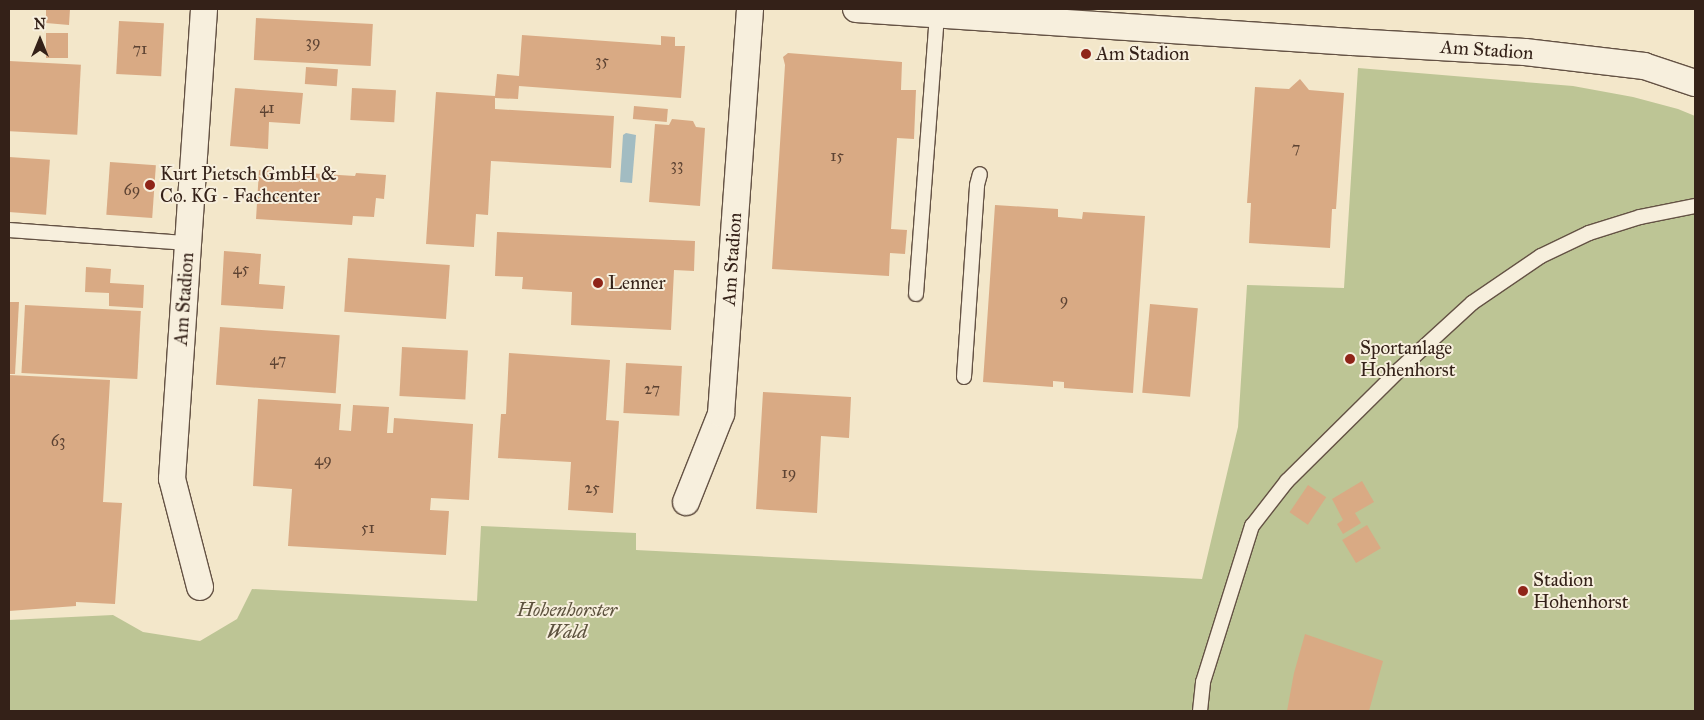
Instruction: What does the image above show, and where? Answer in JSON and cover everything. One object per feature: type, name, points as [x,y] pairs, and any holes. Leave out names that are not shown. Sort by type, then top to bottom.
[{"type":"street","name":"Am Stadion","points":[[200,587],[172,479],[204,9]]},
{"type":"street","name":"Am Stadion","points":[[686,502],[721,414],[750,9]]},
{"type":"street","name":"Am Stadion","points":[[856,9],[1525,52],[1644,66],[1695,83]]},
{"type":"lane","points":[[916,294],[937,14]]},
{"type":"lane","points":[[964,377],[977,185],[980,174]]},
{"type":"lane","points":[[1200,711],[1202,682],[1252,526],[1287,481],[1399,370],[1472,303],[1541,256],[1597,230],[1640,217],[1695,206]]},
{"type":"lane","points":[[9,230],[188,243]]},
{"type":"green space","name":"Hohenhorster Wald","points":[[1358,68],[1573,86],[1633,97],[1678,109],[1695,116],[1695,711],[9,711],[9,620],[113,615],[143,632],[200,641],[237,619],[252,589],[477,601],[481,526],[636,533],[636,550],[1202,579],[1238,427],[1247,285],[1344,288]]},
{"type":"water","points":[[626,133],[636,135],[632,183],[620,182],[623,135]]},
{"type":"building","points":[[46,9],[70,9],[69,25],[46,23]]},
{"type":"building","points":[[256,18],[373,24],[371,66],[254,60]]},
{"type":"building","points":[[119,21],[164,23],[161,76],[116,74]]},
{"type":"building","points":[[46,33],[68,33],[68,58],[46,58]]},
{"type":"building","points":[[522,35],[661,45],[661,36],[675,37],[675,46],[685,46],[681,98],[519,86],[518,99],[495,98],[495,109],[614,116],[611,168],[491,161],[488,215],[476,214],[474,247],[426,244],[436,92],[495,96],[497,74],[519,76]]},
{"type":"building","points":[[788,53],[902,62],[901,90],[916,90],[914,139],[897,138],[891,229],[907,230],[905,254],[890,253],[889,276],[772,269],[785,65],[783,57]]},
{"type":"building","points":[[9,61],[81,65],[77,135],[9,131]]},
{"type":"building","points":[[306,67],[338,69],[337,86],[305,84]]},
{"type":"building","points":[[1300,79],[1309,90],[1344,93],[1336,209],[1332,209],[1330,248],[1249,243],[1251,203],[1247,203],[1255,87],[1289,89]]},
{"type":"building","points":[[235,88],[303,93],[300,124],[269,122],[268,149],[230,146]]},
{"type":"building","points":[[352,88],[396,90],[394,122],[350,120]]},
{"type":"building","points":[[634,106],[668,109],[667,122],[633,119]]},
{"type":"building","points":[[672,119],[693,121],[696,127],[705,128],[700,206],[649,202],[655,124],[669,125]]},
{"type":"building","points":[[9,157],[50,160],[46,215],[9,212]]},
{"type":"building","points":[[110,162],[156,165],[152,218],[106,215]]},
{"type":"building","points":[[259,170],[355,176],[356,173],[386,175],[384,199],[376,198],[374,217],[353,216],[352,225],[256,219]]},
{"type":"building","points":[[995,205],[1058,209],[1058,217],[1082,219],[1083,212],[1145,216],[1133,393],[1064,388],[1064,382],[1053,381],[1053,387],[983,382]]},
{"type":"building","name":"Lenner","points":[[497,232],[695,241],[694,271],[674,270],[671,330],[571,325],[572,292],[522,289],[523,277],[495,276]]},
{"type":"building","points":[[224,251],[261,254],[259,284],[285,286],[283,309],[221,305]]},
{"type":"building","points":[[348,258],[450,265],[446,319],[344,312]]},
{"type":"building","points":[[86,267],[111,269],[110,283],[144,285],[143,308],[109,306],[109,293],[85,292]]},
{"type":"building","points":[[9,302],[19,302],[15,374],[9,374]]},
{"type":"building","points":[[1150,304],[1198,308],[1190,397],[1142,393]]},
{"type":"building","points":[[25,305],[141,311],[137,379],[21,373]]},
{"type":"building","points":[[220,327],[340,335],[336,393],[216,385]]},
{"type":"building","points":[[402,347],[468,350],[465,399],[399,396]]},
{"type":"building","points":[[509,353],[610,360],[606,420],[619,421],[613,513],[568,510],[571,462],[498,458],[501,414],[506,414]]},
{"type":"building","points":[[626,363],[682,366],[679,416],[623,413]]},
{"type":"building","points":[[9,375],[110,380],[103,502],[122,503],[115,604],[76,602],[76,606],[9,611]]},
{"type":"building","points":[[763,392],[851,397],[849,438],[821,436],[817,513],[756,509]]},
{"type":"building","points":[[258,399],[341,404],[339,430],[351,431],[353,405],[389,407],[387,433],[393,433],[394,418],[473,424],[469,500],[431,498],[430,510],[449,511],[446,555],[288,546],[292,489],[253,486]]},
{"type":"building","points":[[1362,481],[1374,502],[1355,513],[1361,523],[1343,534],[1337,524],[1343,520],[1332,499]]},
{"type":"building","points":[[1308,485],[1326,497],[1308,525],[1290,512]]},
{"type":"building","points":[[1367,525],[1381,548],[1356,563],[1342,540]]},
{"type":"building","points":[[1305,634],[1383,661],[1369,711],[1287,711],[1294,673]]},
{"type":"place","name":"Am Stadion","points":[[1086,54]]},
{"type":"place","name":"Kurt Pietsch GmbH & Co. KG - Fachcenter","points":[[150,185]]},
{"type":"place","name":"Lenner","points":[[598,283]]},
{"type":"place","name":"Sportanlage Hohenhorst","points":[[1350,359]]},
{"type":"place","name":"Stadion Hohenhorst","points":[[1523,591]]}]
